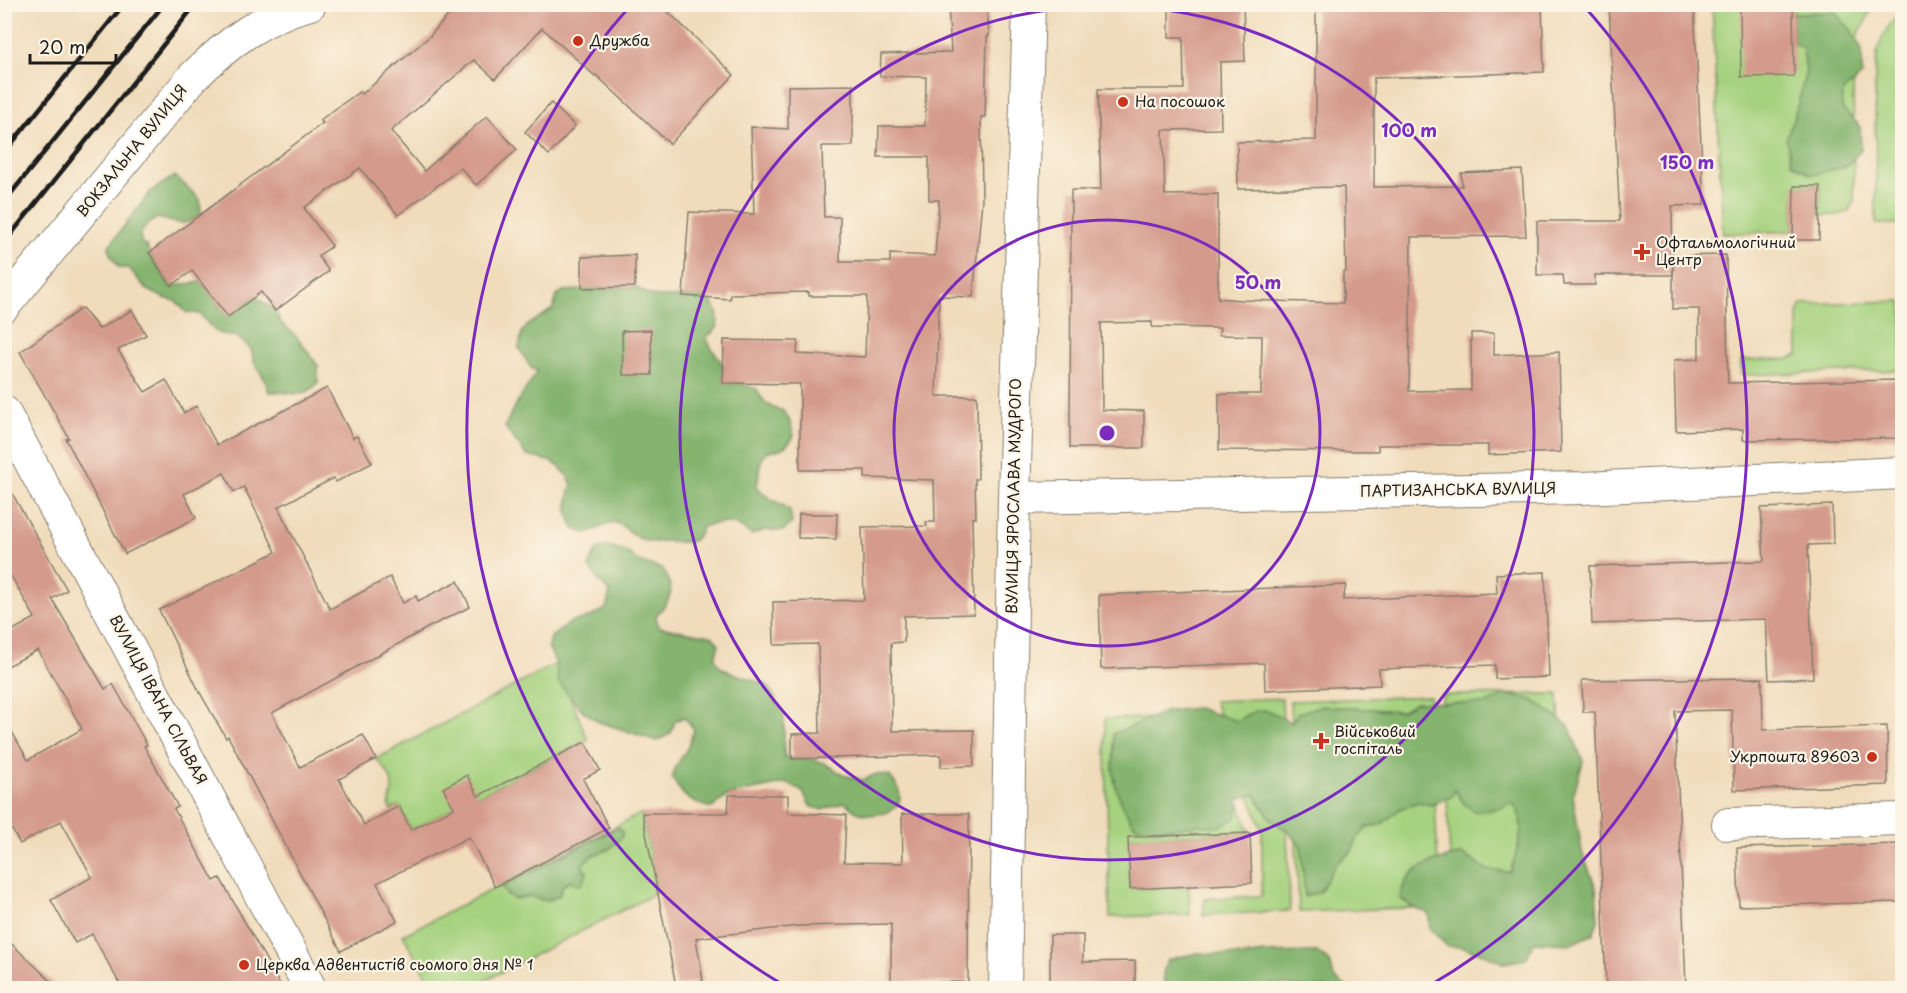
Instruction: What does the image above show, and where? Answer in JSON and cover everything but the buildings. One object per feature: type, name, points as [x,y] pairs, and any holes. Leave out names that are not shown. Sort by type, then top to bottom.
[{"type":"street","name":"ВОКЗАЛЬНА ВУЛИЦЯ","points":[[4,306],[193,77],[217,54],[246,32],[271,17],[310,4]]},
{"type":"street","name":"ВУЛИЦЯ ЯРОСЛАВА МУДРОГО","points":[[1005,988],[1014,498],[1029,4]]},
{"type":"street","name":"ВУЛИЦЯ ІВАНА СІЛЬВАЯ","points":[[4,412],[310,988]]},
{"type":"street","name":"ПАРТИЗАНСЬКА ВУЛИЦЯ","points":[[1014,498],[1583,488],[1902,473]]},
{"type":"street","points":[[1728,824],[1902,819]]},
{"type":"green space","points":[[1712,5],[1874,5],[1857,37],[1853,53],[1854,201],[1848,212],[1839,215],[1820,215],[1820,186],[1795,186],[1793,231],[1723,234]]},
{"type":"green space","points":[[1835,12],[1851,30],[1862,50],[1862,76],[1843,91],[1842,108],[1860,126],[1861,150],[1847,166],[1811,175],[1792,163],[1786,140],[1806,71],[1803,48],[1793,42],[1793,13]]},
{"type":"green space","points":[[1902,12],[1902,224],[1876,224],[1876,62],[1879,46],[1886,31]]},
{"type":"green space","points":[[175,176],[200,199],[201,214],[184,223],[157,218],[140,234],[142,244],[147,246],[149,253],[171,286],[201,282],[228,317],[255,296],[275,311],[282,324],[294,334],[318,366],[318,383],[312,389],[300,394],[269,392],[254,362],[251,349],[236,336],[224,335],[215,331],[200,314],[186,312],[176,301],[146,289],[129,268],[119,268],[110,254],[109,246],[151,191]]},
{"type":"green space","points":[[635,287],[653,296],[697,297],[706,299],[713,305],[717,314],[717,328],[707,337],[723,367],[723,383],[739,383],[757,389],[767,404],[782,410],[789,419],[794,436],[783,448],[767,451],[761,461],[757,486],[790,510],[792,523],[783,531],[765,530],[751,535],[739,526],[728,523],[703,526],[696,538],[688,542],[651,542],[614,522],[586,533],[574,529],[568,512],[572,484],[564,471],[554,463],[527,456],[505,427],[537,371],[531,368],[519,348],[522,332],[528,325],[553,309],[557,296],[563,291]]},
{"type":"green space","points":[[1902,301],[1902,370],[1741,375],[1741,360],[1789,359],[1798,355],[1798,314],[1802,304]]},
{"type":"green space","points":[[606,547],[626,551],[636,560],[663,569],[671,589],[669,599],[656,615],[658,627],[712,636],[719,644],[715,658],[720,667],[768,685],[784,716],[784,756],[792,759],[811,759],[824,763],[843,775],[863,780],[876,774],[890,776],[900,796],[895,808],[875,815],[855,811],[845,802],[822,810],[810,806],[803,792],[787,783],[729,795],[712,808],[704,806],[688,799],[672,778],[675,768],[688,747],[694,729],[684,717],[675,721],[671,733],[657,741],[599,722],[583,711],[558,682],[556,664],[548,646],[550,638],[571,622],[590,617],[606,609],[610,592],[589,567],[596,550]]},
{"type":"green space","points":[[556,664],[588,740],[411,830],[399,806],[391,810],[389,806],[392,791],[391,780],[376,759]]},
{"type":"green space","points":[[1505,694],[1533,700],[1569,726],[1583,761],[1573,796],[1582,852],[1596,888],[1598,921],[1593,934],[1571,944],[1534,942],[1526,959],[1503,963],[1482,953],[1447,946],[1430,929],[1428,913],[1412,907],[1400,898],[1408,878],[1415,871],[1432,862],[1462,854],[1487,870],[1510,872],[1521,826],[1517,809],[1511,802],[1501,808],[1476,812],[1464,804],[1455,790],[1453,796],[1431,805],[1418,802],[1400,809],[1381,825],[1367,827],[1351,852],[1335,865],[1320,892],[1305,897],[1301,846],[1287,830],[1272,821],[1254,794],[1238,799],[1240,806],[1235,819],[1218,827],[1199,825],[1156,830],[1135,826],[1123,806],[1115,784],[1113,734],[1167,711],[1197,708],[1237,721],[1252,712],[1264,710],[1291,723],[1298,713],[1320,706],[1401,711],[1416,702],[1487,704]]},
{"type":"green space","points":[[1558,694],[1575,934],[1454,941],[1442,695]]},
{"type":"green space","points":[[1430,696],[1440,907],[1299,912],[1290,701]]},
{"type":"green space","points":[[1282,698],[1290,911],[1203,915],[1205,899],[1262,896],[1262,830],[1214,701]]},
{"type":"green space","points":[[1207,717],[1250,833],[1129,837],[1130,888],[1189,887],[1190,915],[1110,917],[1105,719]]},
{"type":"green space","points":[[642,813],[658,892],[470,988],[433,988],[403,935]]},
{"type":"green space","points":[[618,827],[622,832],[622,837],[609,849],[590,857],[582,865],[587,873],[582,884],[576,885],[570,880],[562,887],[560,895],[546,900],[531,896],[515,899],[507,895],[502,887]]},
{"type":"green space","points":[[1317,952],[1330,962],[1334,978],[1348,988],[1294,988],[1271,984],[1268,988],[1165,988],[1163,974],[1167,960],[1197,953],[1245,956],[1265,953]]},
{"type":"railway","points":[[4,153],[124,4]]},
{"type":"railway","points":[[4,202],[164,4]]},
{"type":"railway","points":[[4,243],[196,4]]},
{"type":"place","name":"Дружба","points":[[578,41]]},
{"type":"place","name":"На посошок","points":[[1123,102]]},
{"type":"place","name":"Офтальмологічний Центр","points":[[1642,252]]},
{"type":"place","name":"Військовий госпіталь","points":[[1321,741]]},
{"type":"place","name":"Укрпошта 89603","points":[[1872,757]]},
{"type":"place","name":"Церква Адвентистів сьомого дня № 1","points":[[244,965]]}]
